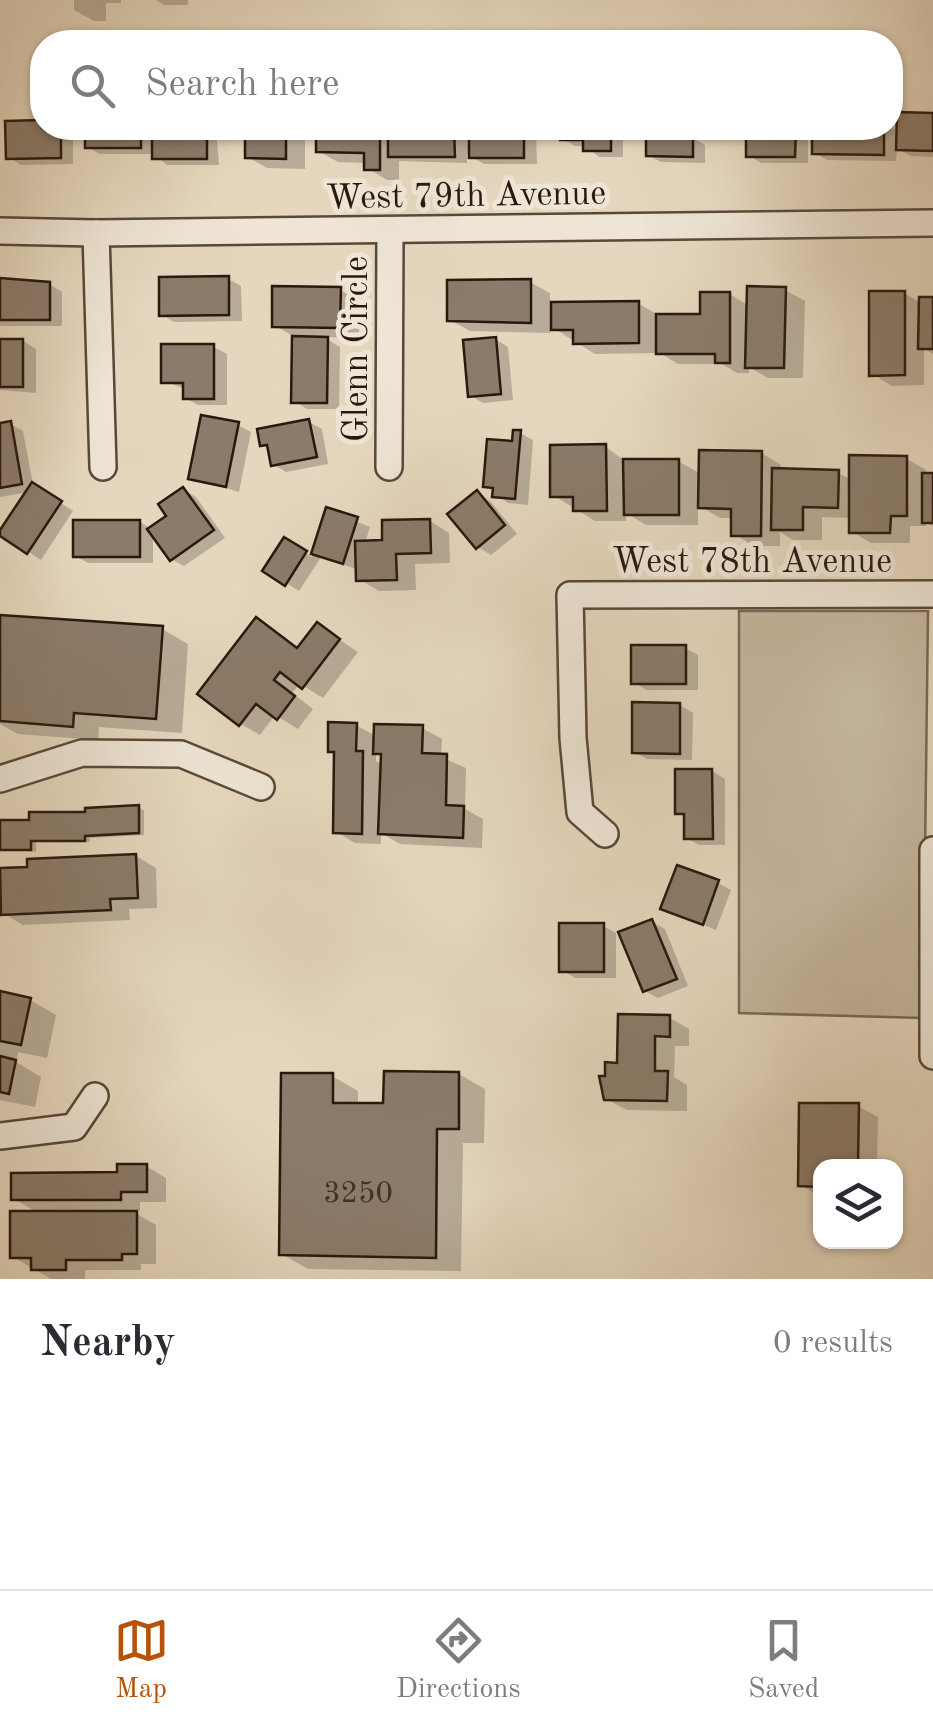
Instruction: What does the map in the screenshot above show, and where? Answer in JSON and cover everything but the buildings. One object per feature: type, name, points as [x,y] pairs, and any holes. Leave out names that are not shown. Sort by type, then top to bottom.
[{"type":"street","name":"West 79th Avenue","points":[[0,230],[96,233],[933,223]]},
{"type":"street","name":"Glenn Circle","points":[[389,467],[390,230]]},
{"type":"street","points":[[96,233],[103,467]]},
{"type":"street","name":"West 78th Avenue","points":[[605,834],[580,812],[573,738],[570,595],[933,594]]},
{"type":"street","points":[[0,779],[82,753],[182,754],[261,786]]},
{"type":"street","points":[[933,850],[933,1056]]},
{"type":"street","points":[[0,1136],[74,1127],[95,1096]]},
{"type":"shaded area","points":[[739,611],[928,611],[923,1018],[739,1013]]}]
